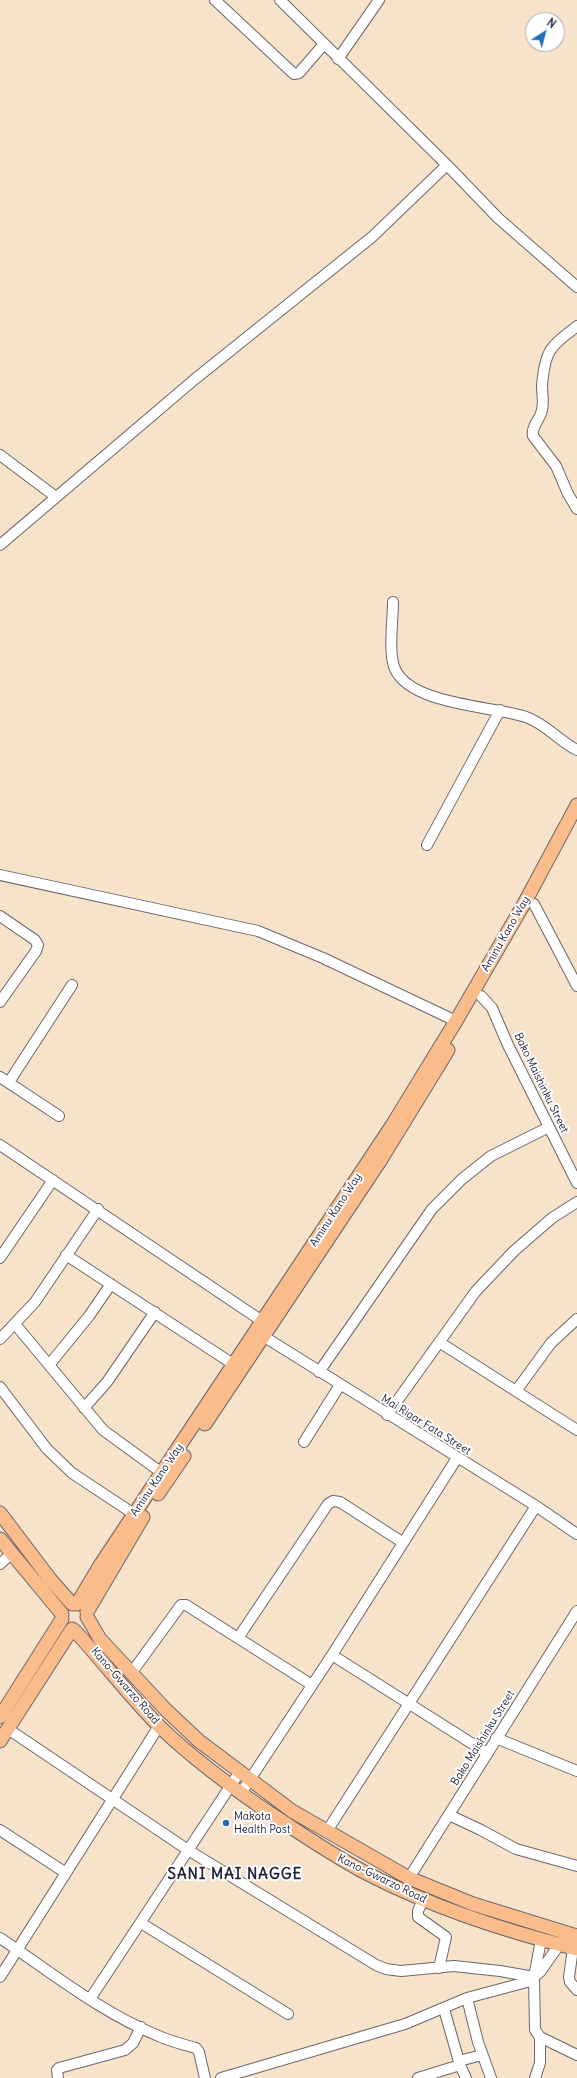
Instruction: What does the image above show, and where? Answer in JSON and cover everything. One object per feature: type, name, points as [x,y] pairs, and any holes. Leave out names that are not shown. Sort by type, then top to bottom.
[{"type":"main road","name":"Aminu Kano Way","points":[[448,1042],[456,1022],[525,902],[577,805]]},
{"type":"main road","name":"Aminu Kano Way","points":[[81,1609],[99,1567],[134,1514],[162,1473],[200,1424],[263,1336],[279,1304],[384,1154],[448,1042],[481,996],[534,904],[577,821]]},
{"type":"main road","name":"Aminu Kano Way","points":[[81,1609],[140,1520],[200,1424],[233,1364],[262,1321],[279,1304]]},
{"type":"main road","name":"Kano-Gwarzo Road","points":[[0,1513],[50,1579],[81,1609],[100,1639],[165,1709],[199,1741],[239,1773],[292,1811],[409,1878],[576,1944]]},
{"type":"main road","points":[[0,1540],[62,1616],[65,1626],[73,1629],[84,1626],[81,1609],[66,1608],[62,1616],[0,1717]]},
{"type":"main road","name":"Kano-Gwarzo Road","points":[[73,1629],[159,1726],[191,1754],[236,1789],[314,1843],[345,1862],[423,1899],[496,1927],[559,1945],[576,1944]]},
{"type":"main road","points":[[0,1741],[73,1629]]},
{"type":"street","points":[[215,0],[294,74],[299,73],[324,44]]},
{"type":"street","points":[[280,0],[338,59],[447,164],[498,218],[577,287]]},
{"type":"street","points":[[338,59],[379,0]]},
{"type":"street","points":[[0,545],[195,379],[372,236],[447,164]]},
{"type":"street","points":[[577,326],[552,347],[545,365],[542,386],[544,402],[541,416],[533,427],[532,432],[533,436],[556,466],[568,494],[577,509]]},
{"type":"street","points":[[0,455],[56,497]]},
{"type":"street","points":[[393,602],[392,653],[395,669],[404,682],[438,698],[466,706],[500,710],[528,718],[554,733],[564,744],[577,750]]},
{"type":"street","points":[[427,845],[500,710]]},
{"type":"street","points":[[0,875],[258,931],[323,958],[456,1022]]},
{"type":"street","points":[[534,904],[577,986]]},
{"type":"street","points":[[0,916],[35,940],[38,945],[36,951],[0,1002]]},
{"type":"street","points":[[9,1082],[72,985]]},
{"type":"street","name":"Bako Maishinku Street","points":[[481,996],[492,1008],[508,1045],[577,1183]]},
{"type":"street","points":[[0,1077],[59,1116]]},
{"type":"street","points":[[319,1372],[432,1209],[462,1179],[491,1156],[549,1127]]},
{"type":"street","points":[[0,1145],[98,1209],[262,1321]]},
{"type":"street","points":[[0,1258],[53,1180]]},
{"type":"street","points":[[387,1415],[476,1291],[514,1251],[552,1218],[577,1202]]},
{"type":"street","points":[[0,1339],[35,1302],[98,1209]]},
{"type":"street","points":[[66,1255],[233,1364]]},
{"type":"street","points":[[49,1365],[89,1316],[111,1284]]},
{"type":"street","points":[[84,1408],[107,1382],[155,1312]]},
{"type":"street","points":[[516,1391],[551,1343],[577,1319]]},
{"type":"street","points":[[15,1324],[103,1430],[162,1473]]},
{"type":"street","name":"Mai Rigar Fata Street","points":[[263,1336],[387,1415],[536,1506],[577,1534]]},
{"type":"street","points":[[439,1342],[577,1430]]},
{"type":"street","points":[[304,1442],[340,1385]]},
{"type":"street","points":[[0,1387],[47,1449],[72,1473],[134,1514]]},
{"type":"street","points":[[90,1999],[188,1850],[236,1789],[250,1780],[332,1656],[402,1542],[457,1458]]},
{"type":"street","points":[[238,1638],[328,1504],[333,1501],[340,1502],[402,1542]]},
{"type":"street","points":[[327,1831],[536,1506]]},
{"type":"street","points":[[0,1564],[11,1554]]},
{"type":"street","points":[[132,1672],[181,1605],[186,1605],[312,1685]]},
{"type":"street","name":"Bako Maishinku Street","points":[[409,1878],[577,1610]]},
{"type":"street","points":[[332,1656],[487,1753]]},
{"type":"street","points":[[0,1977],[159,1726]]},
{"type":"street","points":[[8,1729],[188,1850],[386,1970],[401,1971],[454,1966],[500,1970],[534,1978]]},
{"type":"street","points":[[496,1738],[577,1771]]},
{"type":"street","points":[[236,1789],[239,1773]]},
{"type":"street","points":[[449,1815],[516,1849],[577,1866]]},
{"type":"street","points":[[0,1830],[66,1873]]},
{"type":"street","points":[[423,1899],[418,1911],[418,1916],[446,1937],[439,1968]]},
{"type":"street","points":[[141,1923],[288,2014]]},
{"type":"street","points":[[0,1938],[90,1999],[160,2037],[196,2048],[200,2052],[205,2078]]},
{"type":"street","points":[[541,1940],[534,1978],[535,2030],[540,2037],[577,2055]]},
{"type":"street","points":[[576,1944],[569,1977],[570,1982],[577,1990]]},
{"type":"street","points":[[221,2078],[405,2024],[444,2009],[467,1998],[534,1978],[559,1945]]},
{"type":"street","points":[[467,1998],[482,2055],[491,2078]]},
{"type":"street","points":[[444,2009],[466,2078]]},
{"type":"street","points":[[58,2078],[57,2070],[59,2068],[125,2050],[133,2043],[141,2027]]},
{"type":"street","points":[[538,2076],[541,2053],[540,2037]]},
{"type":"street","points":[[418,2078],[482,2055]]},
{"type":"place","name":"Makota Health Post","points":[[226,1823]]},
{"type":"district","name":"SANI MAI NAGGE","points":[[235,1875]]}]
